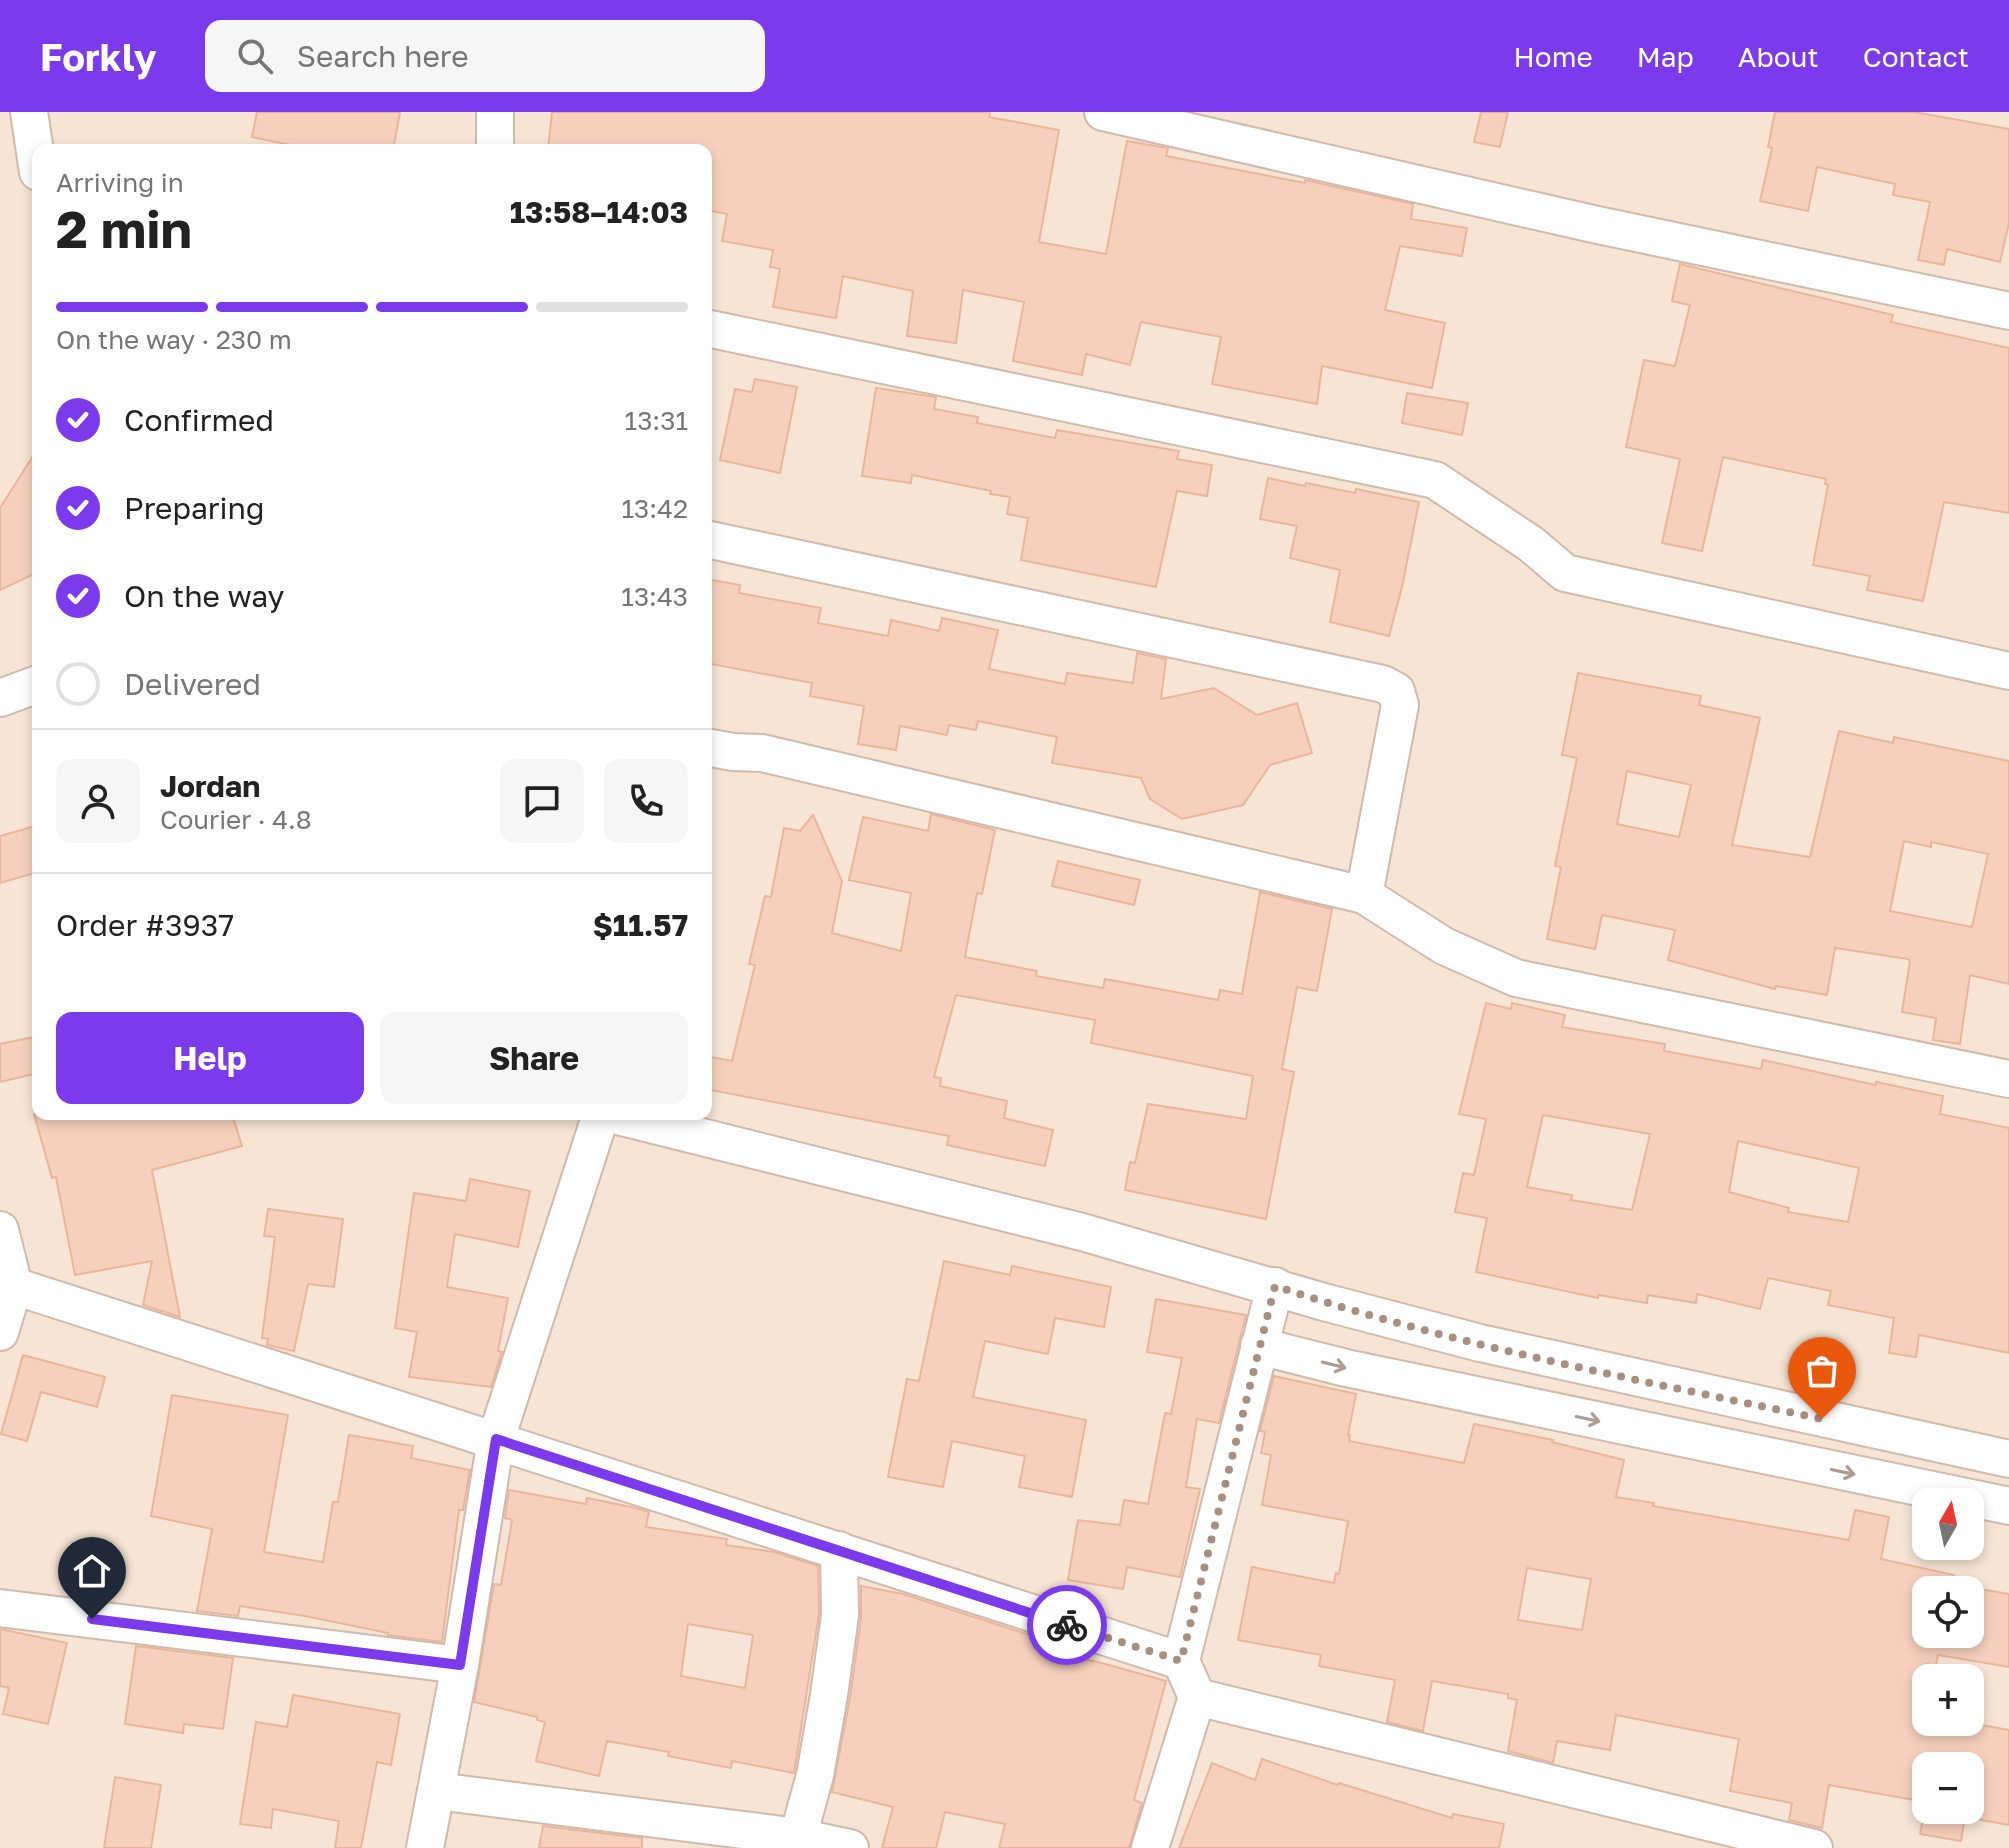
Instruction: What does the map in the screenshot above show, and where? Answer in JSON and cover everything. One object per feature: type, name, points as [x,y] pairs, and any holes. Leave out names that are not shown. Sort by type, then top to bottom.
[{"type":"street","points":[[29,112],[34,144]]},
{"type":"street","points":[[495,112],[495,144]]},
{"type":"street","points":[[1103,112],[1593,224],[2009,311]]},
{"type":"street","points":[[712,329],[1435,480],[1531,544],[1565,573],[2009,671]]},
{"type":"street","points":[[712,540],[1367,681],[1396,691],[1400,705],[1364,895]]},
{"type":"street","points":[[0,698],[32,686]]},
{"type":"street","points":[[712,748],[762,753],[1364,895],[1444,946],[1516,978],[2009,1079]]},
{"type":"street","points":[[425,1848],[460,1665],[496,1439],[599,1120]]},
{"type":"street","points":[[634,1120],[1082,1232],[1324,1302],[1480,1343],[2009,1459]]},
{"type":"street","points":[[0,1230],[7,1285],[0,1332]]},
{"type":"street","points":[[7,1285],[496,1439],[1181,1661]]},
{"type":"street","points":[[1150,1848],[1197,1697],[1181,1661],[1275,1286]]},
{"type":"street","points":[[1259,1346],[1346,1368],[2009,1506]]},
{"type":"street","points":[[1897,1483],[1907,1437]]},
{"type":"street","points":[[798,1837],[815,1775],[829,1695],[840,1615],[839,1550]]},
{"type":"street","points":[[0,1608],[460,1665]]},
{"type":"street","points":[[1197,1697],[1814,1848]]},
{"type":"street","points":[[437,1791],[747,1840],[798,1837],[850,1848]]},
{"type":"shaded area","points":[[0,112],[2009,112],[2009,1848],[0,1848]]},
{"type":"building","points":[[257,112],[400,112],[394,144],[286,144],[252,137]]},
{"type":"building","points":[[552,112],[990,112],[989,117],[1059,130],[1039,242],[1106,254],[1127,141],[1168,148],[1166,156],[1305,183],[1305,180],[1413,204],[1411,219],[1467,228],[1462,256],[1400,246],[1385,310],[1445,323],[1432,388],[1322,366],[1317,404],[1212,384],[1221,337],[1141,322],[1130,365],[1086,354],[1082,375],[1013,361],[1024,302],[963,290],[956,343],[907,336],[913,291],[843,276],[836,318],[773,307],[780,269],[770,267],[773,250],[722,241],[727,214],[712,211],[712,144],[549,144]]},
{"type":"building","points":[[1481,112],[1508,112],[1500,147],[1474,142]]},
{"type":"building","points":[[1775,112],[1914,112],[2009,129],[2009,223],[2000,262],[1947,249],[1944,265],[1918,260],[1930,202],[1893,195],[1895,184],[1817,167],[1808,211],[1760,201],[1772,148],[1768,147]]},
{"type":"building","points":[[1680,264],[1893,315],[1891,322],[2009,348],[2009,513],[1944,502],[1923,601],[1867,590],[1870,576],[1813,565],[1828,485],[1825,484],[1826,479],[1723,457],[1702,551],[1662,543],[1680,459],[1626,447],[1644,360],[1675,366],[1690,305],[1672,301]]},
{"type":"building","points":[[755,379],[797,387],[780,473],[720,460],[735,389],[752,392]]},
{"type":"building","points":[[876,388],[936,397],[934,409],[978,417],[977,423],[1055,438],[1057,430],[1179,451],[1177,459],[1212,465],[1207,496],[1177,491],[1156,587],[1021,560],[1028,518],[1007,514],[1010,497],[912,475],[911,483],[862,476]]},
{"type":"building","points":[[1407,393],[1468,403],[1462,435],[1402,423]]},
{"type":"building","points":[[32,457],[32,575],[0,590],[0,508]]},
{"type":"building","points":[[1268,478],[1355,493],[1356,489],[1419,502],[1389,636],[1330,622],[1340,570],[1290,558],[1297,526],[1260,519]]},
{"type":"building","points":[[712,580],[740,585],[739,593],[821,608],[818,623],[888,636],[891,620],[939,631],[942,618],[998,630],[989,669],[1065,684],[1067,673],[1133,683],[1137,653],[1166,659],[1161,699],[1214,688],[1257,715],[1297,703],[1312,753],[1270,765],[1243,805],[1182,819],[1150,799],[1141,778],[1052,763],[1057,737],[978,721],[976,730],[949,725],[947,735],[900,726],[896,750],[858,744],[864,706],[810,696],[812,683],[712,664]]},
{"type":"building","points":[[1578,673],[1701,696],[1699,705],[1760,718],[1732,845],[1810,857],[1839,731],[1893,743],[1894,737],[2009,761],[2009,984],[1970,975],[1960,1044],[1933,1040],[1936,1018],[1902,1012],[1908,959],[1835,948],[1827,995],[1776,986],[1775,989],[1668,960],[1675,930],[1602,915],[1595,949],[1547,939],[1561,867],[1555,866],[1577,758],[1562,755]],"holes":[[[1627,771],[1691,785],[1679,837],[1617,824]],[[1904,841],[1931,847],[1931,842],[1988,854],[1972,927],[1890,911]]]},
{"type":"building","points":[[931,814],[995,830],[982,894],[977,893],[965,957],[1037,971],[1036,976],[1103,988],[1105,979],[1218,1000],[1220,990],[1242,994],[1260,892],[1332,909],[1317,991],[1297,987],[1282,1069],[1294,1072],[1266,1219],[1125,1190],[1130,1162],[1135,1163],[1148,1104],[1246,1119],[1253,1076],[1091,1043],[1095,1020],[956,995],[934,1077],[941,1078],[940,1086],[1007,1101],[1004,1118],[1053,1130],[1045,1166],[947,1145],[949,1136],[712,1090],[712,1057],[732,1061],[755,965],[749,964],[765,896],[771,897],[784,828],[800,831],[813,815],[842,881],[832,933],[901,951],[911,893],[849,880],[863,817],[928,831]]},
{"type":"building","points":[[32,827],[32,874],[0,883],[0,836]]},
{"type":"building","points":[[1058,861],[1140,880],[1134,905],[1052,886]]},
{"type":"building","points":[[1486,1003],[1511,1009],[1512,1003],[1565,1015],[1562,1027],[1665,1044],[1664,1051],[1761,1069],[1763,1060],[1875,1085],[1876,1082],[1943,1096],[1940,1114],[2009,1128],[2009,1353],[1919,1335],[1916,1357],[1889,1353],[1894,1318],[1828,1305],[1831,1291],[1768,1278],[1760,1309],[1697,1294],[1696,1303],[1648,1295],[1647,1303],[1598,1295],[1598,1298],[1476,1272],[1487,1218],[1455,1212],[1463,1173],[1474,1175],[1486,1119],[1459,1114]],"holes":[[[1543,1115],[1650,1134],[1632,1210],[1571,1200],[1572,1195],[1527,1187]],[[1738,1141],[1859,1168],[1848,1222],[1788,1212],[1789,1208],[1729,1192]]]},
{"type":"building","points":[[32,1037],[32,1074],[0,1082],[0,1044]]},
{"type":"building","points":[[36,1120],[234,1120],[242,1146],[152,1170],[180,1317],[143,1305],[152,1261],[75,1275],[56,1177],[52,1178]]},
{"type":"building","points":[[470,1179],[530,1191],[518,1247],[455,1234],[447,1287],[508,1298],[498,1351],[502,1352],[491,1387],[409,1377],[417,1332],[395,1328],[414,1193],[466,1201]]},
{"type":"building","points":[[268,1209],[343,1219],[334,1287],[308,1284],[294,1351],[267,1345],[268,1339],[262,1338],[275,1237],[264,1236]]},
{"type":"building","points":[[944,1261],[1010,1275],[1012,1266],[1111,1287],[1104,1327],[1055,1318],[1048,1354],[985,1341],[973,1397],[1086,1420],[1072,1497],[1019,1487],[1025,1456],[952,1441],[943,1487],[888,1477],[907,1379],[919,1381]]},
{"type":"building","points":[[1156,1299],[1246,1315],[1219,1423],[1197,1419],[1186,1487],[1200,1489],[1180,1577],[1127,1567],[1123,1589],[1068,1580],[1078,1520],[1120,1525],[1124,1500],[1148,1504],[1165,1413],[1171,1414],[1182,1358],[1147,1352]]},
{"type":"building","points":[[23,1355],[105,1377],[97,1407],[41,1392],[27,1441],[1,1434]]},
{"type":"building","points":[[1274,1376],[1356,1394],[1349,1441],[1464,1463],[1474,1424],[1553,1440],[1624,1460],[1616,1497],[1654,1503],[1653,1506],[1849,1540],[1855,1510],[1889,1517],[1881,1559],[1954,1575],[1912,1576],[1912,1648],[1984,1648],[1984,1590],[2009,1594],[2009,1667],[1938,1655],[1936,1664],[1912,1664],[1912,1736],[1984,1736],[1984,1725],[2009,1730],[2009,1825],[1984,1820],[1984,1752],[1912,1752],[1912,1800],[1829,1785],[1822,1828],[1789,1820],[1792,1803],[1730,1791],[1739,1739],[1616,1715],[1610,1750],[1557,1741],[1553,1763],[1508,1751],[1517,1700],[1508,1698],[1508,1694],[1432,1681],[1423,1731],[1387,1722],[1395,1680],[1319,1666],[1321,1655],[1238,1640],[1252,1567],[1334,1583],[1336,1573],[1339,1574],[1348,1521],[1262,1505],[1271,1455],[1261,1453],[1265,1432],[1260,1431]],"holes":[[[1527,1568],[1591,1579],[1582,1630],[1518,1620]]]},
{"type":"building","points":[[172,1395],[288,1415],[264,1552],[323,1562],[333,1502],[338,1502],[349,1435],[413,1446],[411,1458],[470,1470],[463,1510],[459,1510],[442,1642],[388,1635],[305,1616],[240,1606],[238,1616],[197,1611],[212,1529],[151,1516]]},
{"type":"building","points":[[509,1490],[586,1504],[587,1498],[649,1512],[646,1527],[727,1539],[726,1545],[774,1552],[818,1566],[819,1614],[794,1773],[732,1761],[731,1768],[668,1756],[669,1752],[607,1741],[599,1776],[536,1761],[545,1722],[537,1720],[537,1717],[474,1702],[494,1584],[501,1585],[512,1520],[505,1518]],"holes":[[[688,1624],[753,1635],[745,1688],[681,1676]]]},
{"type":"building","points":[[861,1586],[903,1594],[1036,1637],[1034,1648],[1166,1681],[1134,1800],[1142,1803],[1129,1848],[999,1848],[1005,1824],[945,1812],[936,1848],[882,1848],[893,1807],[832,1792],[850,1698],[861,1618]]},
{"type":"building","points":[[0,1629],[67,1643],[48,1724],[3,1714],[9,1688],[0,1686]]},
{"type":"building","points":[[136,1646],[233,1658],[223,1729],[184,1724],[183,1733],[125,1724]]},
{"type":"building","points":[[293,1695],[400,1714],[391,1765],[377,1762],[361,1848],[335,1848],[339,1821],[273,1809],[271,1828],[240,1824],[256,1722],[287,1727]]},
{"type":"building","points":[[1262,1759],[1452,1818],[1453,1814],[1504,1824],[1499,1848],[1179,1848],[1212,1763],[1255,1780]]},
{"type":"building","points":[[115,1777],[161,1785],[151,1848],[104,1848]]},
{"type":"building","points":[[1922,1824],[1964,1824],[1961,1841],[1920,1834]]},
{"type":"building","points":[[543,1826],[642,1838],[642,1848],[539,1848]]},
{"type":"way so far","points":[[1067,1625],[1181,1661],[1275,1286],[1480,1343],[1822,1419]]},
{"type":"route","points":[[92,1619],[460,1665],[496,1439],[1067,1625]]}]
